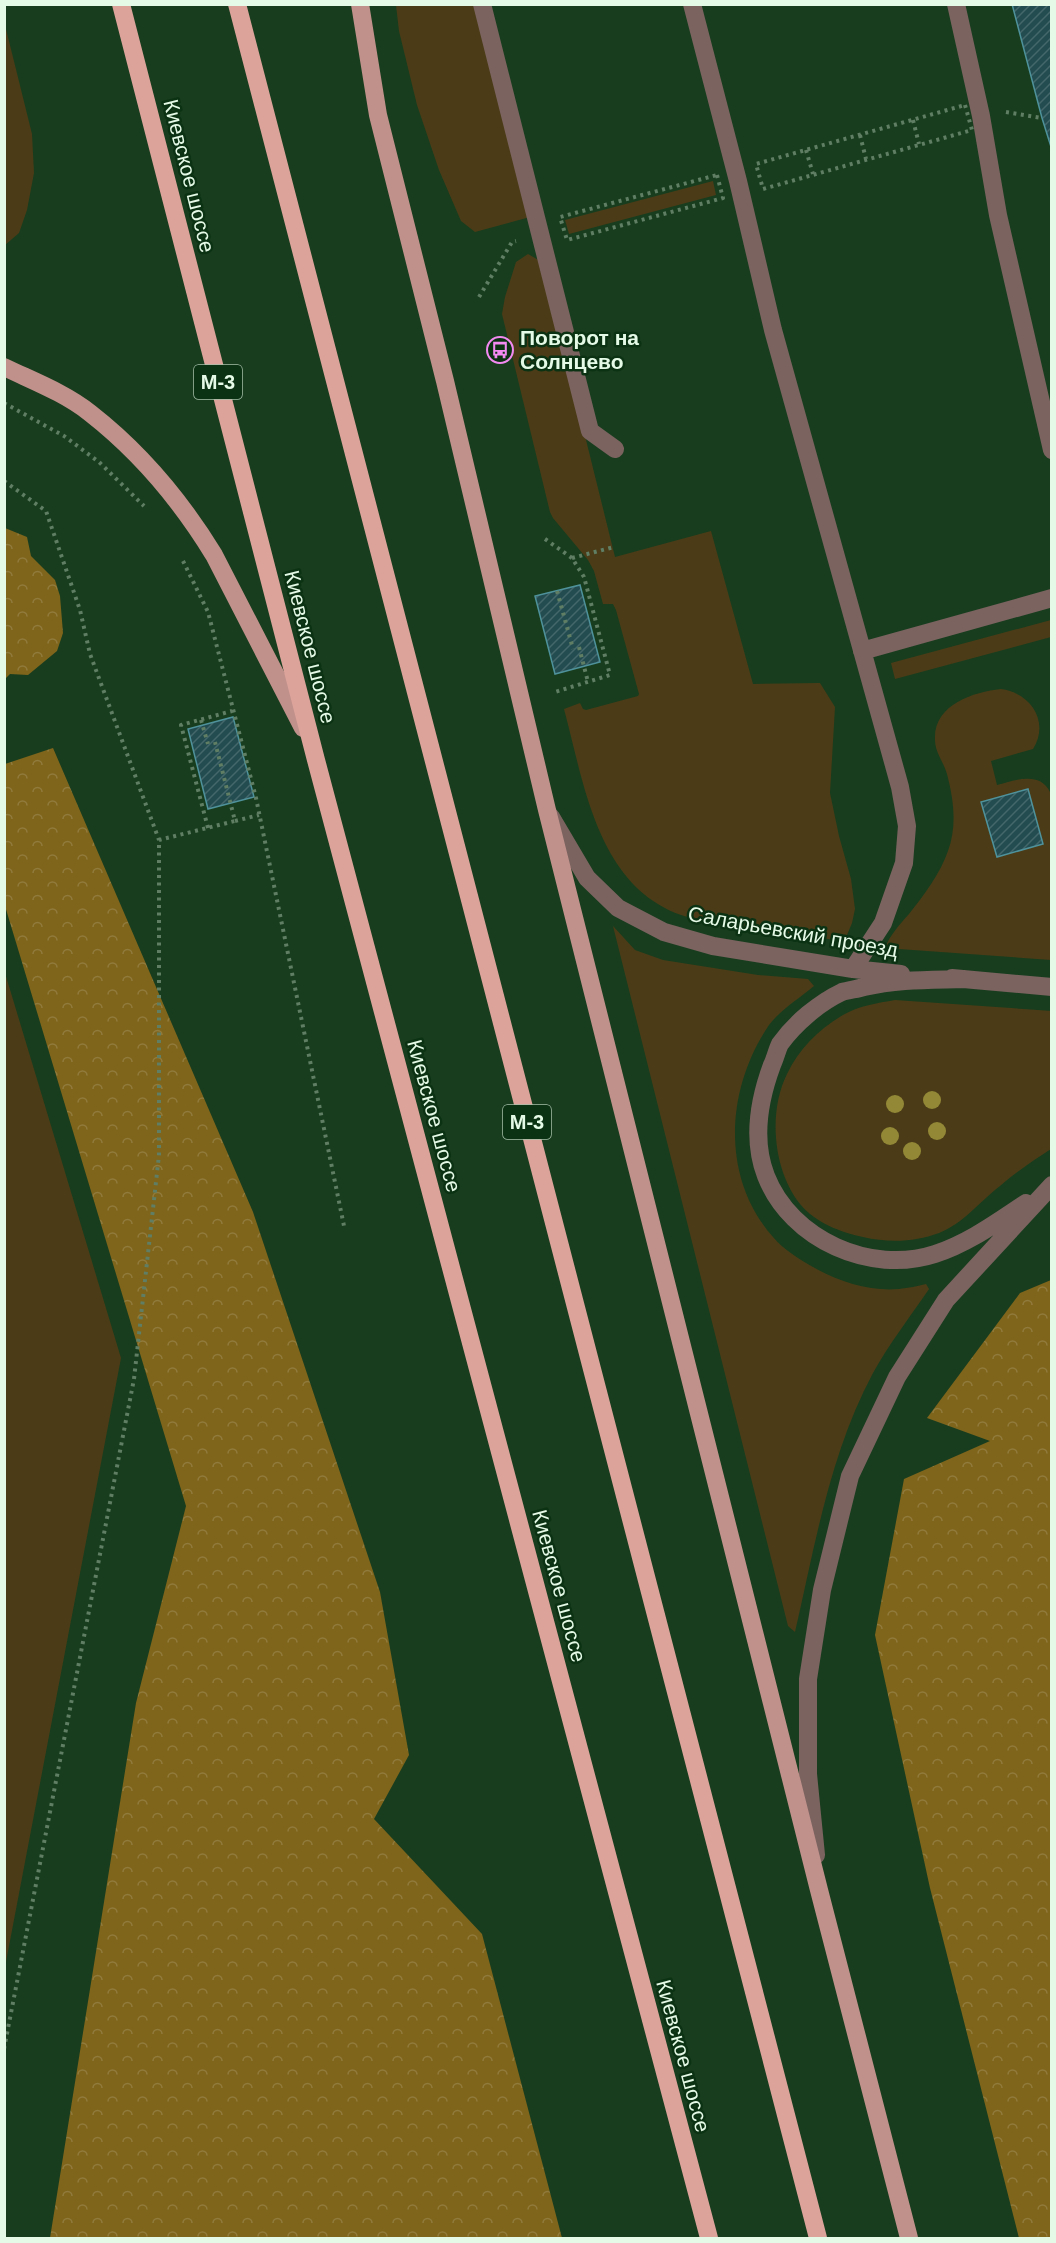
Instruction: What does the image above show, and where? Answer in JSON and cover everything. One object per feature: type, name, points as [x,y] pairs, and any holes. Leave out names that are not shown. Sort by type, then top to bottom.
[{"type":"highway","name":"Киевское шоссе","points":[[121,4],[316,760],[709,2238]]},
{"type":"highway","name":"М-3","points":[[237,4],[818,2238]]},
{"type":"main road","points":[[360,4],[378,115],[445,381],[547,810],[909,2238]]},
{"type":"main road","points":[[4,367],[51,389],[90,412],[162,482],[198,529],[214,555],[300,721],[316,760]]},
{"type":"street","points":[[482,4],[590,431],[615,449]]},
{"type":"street","points":[[692,4],[738,181],[773,330],[900,787],[907,826],[904,863],[883,923],[853,969]]},
{"type":"street","points":[[956,4],[1052,450]]},
{"type":"street","points":[[862,651],[1052,598]]},
{"type":"street","name":"Саларьевский проезд","points":[[547,810],[587,878],[618,908],[664,932],[713,946],[853,969],[1052,987]]},
{"type":"street","points":[[964,979],[893,981],[843,992],[804,1016],[780,1045],[763,1088],[757,1133],[766,1176],[786,1210],[818,1237],[850,1254],[890,1261],[934,1255],[975,1237],[1051,1185]]},
{"type":"street","points":[[819,1890],[808,1774],[808,1679],[822,1590],[850,1476],[897,1377],[946,1300],[1051,1185]]},
{"type":"path","points":[[965,105],[972,130],[763,189],[756,164],[913,120],[965,105]]},
{"type":"path","points":[[999,111],[1042,118]]},
{"type":"path","points":[[913,120],[919,144]]},
{"type":"path","points":[[860,135],[866,159]]},
{"type":"path","points":[[806,150],[813,174]]},
{"type":"path","points":[[717,175],[720,186],[723,198],[567,240],[560,217],[717,175]]},
{"type":"path","points":[[479,297],[512,242],[519,240]]},
{"type":"path","points":[[4,403],[64,436],[99,462],[150,512]]},
{"type":"path","points":[[4,481],[46,512],[80,610],[90,654],[159,840],[159,1155],[134,1379],[4,2049]]},
{"type":"path","points":[[545,539],[572,558],[584,577],[610,675],[555,692]]},
{"type":"path","points":[[572,558],[614,547]]},
{"type":"path","points":[[178,553],[207,612],[259,815],[344,1226]]},
{"type":"path","points":[[557,591],[588,682]]},
{"type":"path","points":[[208,828],[181,725],[232,711]]},
{"type":"path","points":[[201,720],[208,744]]},
{"type":"path","points":[[215,742],[235,821]]},
{"type":"path","points":[[159,840],[259,815]]},
{"type":"shaded area","points":[[396,5],[478,5],[530,217],[475,232],[461,221],[439,170],[417,105],[399,31]]},
{"type":"shaded area","points":[[4,21],[32,134],[34,173],[27,210],[19,233],[5,245]]},
{"type":"shaded area","points":[[713,181],[716,195],[569,234],[565,220]]},
{"type":"shaded area","points":[[528,254],[542,262],[615,557],[711,531],[753,684],[820,683],[835,707],[830,793],[851,879],[855,909],[847,935],[835,940],[694,919],[681,915],[653,901],[630,881],[612,856],[598,828],[564,709],[580,703],[586,710],[639,694],[616,610],[613,604],[603,604],[594,571],[588,560],[550,512],[502,314],[516,262]]},
{"type":"shaded area","points":[[1051,620],[1051,637],[895,679],[891,663]]},
{"type":"shaded area","points":[[1001,689],[1021,696],[1035,710],[1038,719],[1038,739],[1033,749],[991,761],[997,785],[1019,779],[1034,779],[1046,785],[1050,792],[1051,960],[885,948],[892,934],[936,876],[951,842],[954,813],[947,774],[936,749],[936,728],[948,709],[957,702],[979,693]]},
{"type":"shaded area","points":[[613,926],[635,950],[663,960],[758,975],[808,979],[814,986],[784,1009],[769,1025],[744,1076],[737,1104],[735,1132],[737,1160],[744,1187],[756,1213],[773,1237],[786,1250],[813,1267],[843,1281],[866,1287],[899,1289],[926,1284],[929,1289],[873,1373],[845,1435],[825,1500],[795,1632],[788,1626]]},
{"type":"shaded area","points":[[4,973],[121,1358],[5,1967]]},
{"type":"shaded area","points":[[895,1000],[1052,1011],[1051,1149],[1012,1176],[948,1229],[921,1238],[892,1241],[846,1232],[829,1226],[806,1211],[791,1190],[784,1175],[776,1140],[776,1123],[777,1106],[787,1074],[797,1056],[810,1040],[834,1021],[855,1009]]},
{"type":"green space","points":[[5,528],[27,537],[31,556],[55,580],[60,596],[63,633],[57,651],[28,675],[10,674],[5,679]]},
{"type":"green space","points":[[53,748],[253,1212],[380,1592],[409,1755],[374,1819],[482,1934],[562,2238],[50,2238],[136,1703],[186,1506],[5,906],[5,764]]},
{"type":"green space","points":[[1051,1280],[1052,2238],[1019,2238],[930,1888],[875,1635],[904,1479],[990,1441],[927,1418],[1020,1293]]},
{"type":"building","points":[[1012,4],[1052,4],[1052,150],[1042,118]]},
{"type":"building","points":[[580,585],[600,662],[555,674],[535,596]]},
{"type":"building","points":[[233,717],[254,797],[208,809],[188,729]]},
{"type":"building","points":[[1028,789],[1043,844],[997,857],[981,802]]},
{"type":"place","name":"Поворот на Солнцево","points":[[500,350]]}]
